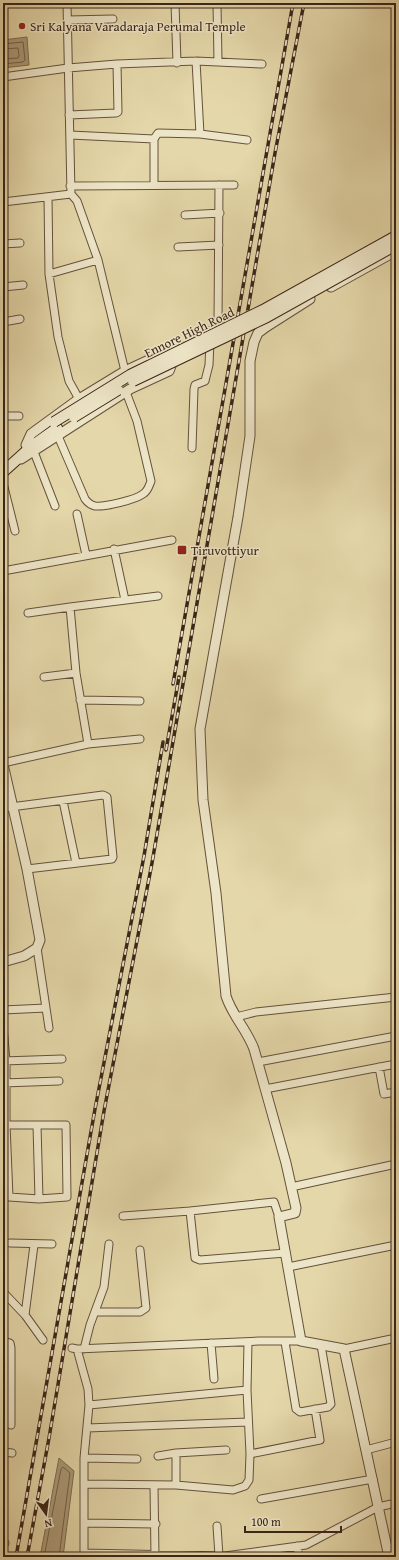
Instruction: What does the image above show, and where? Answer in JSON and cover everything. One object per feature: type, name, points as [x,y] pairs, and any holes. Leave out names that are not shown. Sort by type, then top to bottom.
[{"type":"main road","name":"Ennore High Road","points":[[8,464],[30,449],[90,398],[130,376],[263,310],[396,236]]},
{"type":"main road","name":"Ennore High Road","points":[[3,472],[8,464],[56,428],[123,386],[267,317],[396,245]]},
{"type":"street","points":[[67,3],[71,194],[77,201],[98,260],[125,371]]},
{"type":"street","points":[[175,3],[177,63]]},
{"type":"street","points":[[217,3],[218,62]]},
{"type":"street","points":[[68,20],[113,19]]},
{"type":"street","points":[[196,61],[200,134]]},
{"type":"street","points":[[3,77],[68,68],[118,64],[177,63],[196,61],[262,64]]},
{"type":"street","points":[[69,115],[116,114],[118,112],[118,64]]},
{"type":"street","points":[[154,186],[154,139],[158,133],[200,134],[247,140]]},
{"type":"street","points":[[70,136],[154,139]]},
{"type":"street","points":[[54,506],[30,449],[31,434],[78,399],[125,371],[215,328],[218,322],[220,213],[219,185]]},
{"type":"street","points":[[70,186],[234,185]]},
{"type":"street","points":[[3,202],[71,194]]},
{"type":"street","points":[[48,197],[48,274],[58,337],[69,380],[78,399]]},
{"type":"street","points":[[186,214],[220,213]]},
{"type":"street","points":[[3,244],[20,243]]},
{"type":"street","points":[[178,247],[219,245]]},
{"type":"street","points":[[279,1217],[296,1212],[291,1187],[258,1062],[250,1039],[229,1004],[225,988],[216,893],[203,800],[200,729],[238,518],[250,436],[251,351],[258,333],[266,326],[319,293],[396,251]]},
{"type":"street","points":[[48,274],[98,260]]},
{"type":"street","points":[[3,286],[23,285]]},
{"type":"street","points":[[3,322],[20,319]]},
{"type":"street","points":[[192,448],[194,389],[195,385],[205,381],[208,375],[210,331]]},
{"type":"street","points":[[30,449],[56,428],[148,380],[169,371],[171,366],[166,352]]},
{"type":"street","points":[[56,428],[85,499],[89,505],[96,506],[117,503],[143,495],[148,489],[151,481],[138,421],[126,392]]},
{"type":"street","points":[[3,416],[19,416]]},
{"type":"street","points":[[3,483],[16,531]]},
{"type":"street","points":[[77,514],[86,555]]},
{"type":"street","points":[[3,571],[114,549],[172,540]]},
{"type":"street","points":[[114,549],[125,600]]},
{"type":"street","points":[[28,613],[158,596]]},
{"type":"street","points":[[70,607],[76,673],[88,744]]},
{"type":"street","points":[[44,677],[76,673]]},
{"type":"street","points":[[80,700],[140,701]]},
{"type":"street","points":[[49,1028],[37,948],[40,933],[27,869],[7,808],[3,763],[88,744],[140,739]]},
{"type":"street","points":[[7,808],[103,795],[107,797],[113,857],[76,864],[27,869]]},
{"type":"street","points":[[63,800],[76,864]]},
{"type":"street","points":[[3,962],[24,956],[37,948]]},
{"type":"street","points":[[236,1017],[256,1012],[396,997]]},
{"type":"street","points":[[3,1010],[46,1008]]},
{"type":"street","points":[[3,1026],[5,1061],[4,1125],[9,1197],[39,1199],[67,1197],[66,1125],[4,1125]]},
{"type":"street","points":[[258,1062],[396,1036]]},
{"type":"street","points":[[5,1061],[62,1059]]},
{"type":"street","points":[[265,1089],[396,1064]]},
{"type":"street","points":[[380,1067],[384,1094],[396,1092]]},
{"type":"street","points":[[4,1083],[60,1081]]},
{"type":"street","points":[[37,1125],[39,1199]]},
{"type":"street","points":[[291,1187],[396,1164]]},
{"type":"street","points":[[123,1216],[190,1211],[274,1202],[279,1217],[286,1253],[301,1341]]},
{"type":"street","points":[[190,1211],[195,1258],[198,1260],[286,1253]]},
{"type":"street","points":[[10,1243],[34,1245],[52,1244]]},
{"type":"street","points":[[109,1244],[107,1272],[96,1312],[78,1349],[88,1389],[87,1428],[84,1458],[84,1555],[220,1556],[306,1545],[378,1507],[396,1503]]},
{"type":"street","points":[[25,1315],[34,1245]]},
{"type":"street","points":[[288,1267],[396,1245]]},
{"type":"street","points":[[96,1312],[140,1312],[146,1308],[140,1250]]},
{"type":"street","points":[[3,1292],[25,1315],[43,1340]]},
{"type":"street","points":[[78,1349],[211,1343],[301,1341],[344,1349],[396,1338]]},
{"type":"street","points":[[3,1341],[10,1343],[11,1348],[11,1426]]},
{"type":"street","points":[[84,1484],[154,1486],[176,1485],[234,1490],[241,1488],[249,1480],[250,1454],[247,1390],[248,1342]]},
{"type":"street","points":[[285,1342],[297,1411],[300,1412],[331,1404],[321,1345]]},
{"type":"street","points":[[211,1343],[214,1380]]},
{"type":"street","points":[[344,1349],[389,1557]]},
{"type":"street","points":[[88,1405],[247,1390]]},
{"type":"street","points":[[250,1454],[320,1440],[315,1409]]},
{"type":"street","points":[[87,1428],[248,1422]]},
{"type":"street","points":[[366,1450],[396,1442]]},
{"type":"street","points":[[158,1456],[176,1453],[226,1450]]},
{"type":"street","points":[[3,1452],[12,1453]]},
{"type":"street","points":[[176,1453],[176,1485]]},
{"type":"street","points":[[84,1458],[137,1459]]},
{"type":"street","points":[[261,1499],[373,1479]]},
{"type":"street","points":[[154,1486],[156,1524],[155,1556]]},
{"type":"street","points":[[84,1523],[156,1524]]},
{"type":"street","points":[[217,1526],[220,1556]]},
{"type":"street","points":[[297,1546],[299,1557]]},
{"type":"water","points":[[27,37],[29,65],[3,68],[3,40]]},
{"type":"water","points":[[59,1458],[74,1471],[63,1557],[40,1557]]},
{"type":"railway","points":[[173,684],[293,3]]},
{"type":"railway","points":[[27,1557],[49,1438],[104,1111],[152,863],[275,153],[304,3]]},
{"type":"railway","points":[[166,750],[179,677]]},
{"type":"railway","points":[[16,1557],[95,1109],[144,856],[163,742]]},
{"type":"place","name":"Sri Kalyana Varadaraja Perumal Temple","points":[[22,26]]},
{"type":"place","name":"Tiruvottiyur","points":[[182,550]]}]
